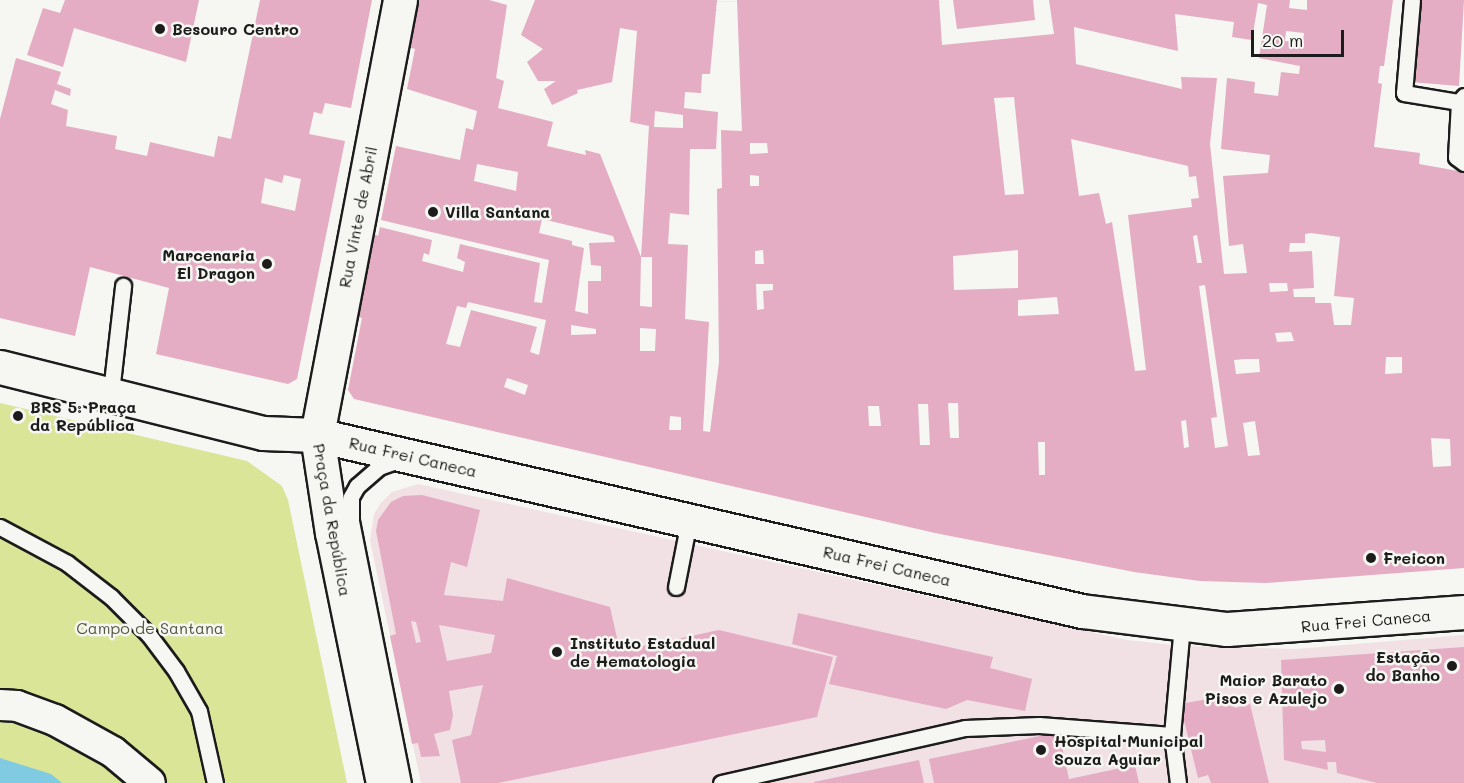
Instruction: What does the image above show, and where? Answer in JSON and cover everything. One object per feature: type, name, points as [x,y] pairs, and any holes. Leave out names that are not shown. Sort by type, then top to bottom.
[{"type":"main road","name":"Rua Vinte de Abril","points":[[317,435],[400,0]]},
{"type":"main road","name":"Praça da República","points":[[0,367],[111,392],[263,433],[317,435],[332,533],[383,783]]},
{"type":"main road","name":"Rua Frei Caneca","points":[[317,435],[1082,611],[1182,626],[1270,629],[1464,612]]},
{"type":"street","points":[[0,705],[16,706],[55,720],[113,752],[150,783]]},
{"type":"lane","points":[[1412,0],[1404,93],[1462,99],[1456,157],[1464,163]]},
{"type":"lane","points":[[111,392],[123,286]]},
{"type":"lane","name":"Praça da República","points":[[403,783],[356,548],[351,497],[366,476],[409,456]]},
{"type":"lane","points":[[676,586],[689,521]]},
{"type":"lane","points":[[0,527],[67,563],[111,597],[149,635],[176,671],[199,711],[215,783]]},
{"type":"lane","points":[[1178,783],[1172,735],[1182,626]]},
{"type":"lane","points":[[721,783],[965,728],[1039,725],[1172,735]]},
{"type":"shaded area","points":[[418,484],[1127,640],[1183,646],[1296,649],[1464,635],[1464,783],[421,783],[370,540],[374,514],[381,503],[392,492]]},
{"type":"green space","name":"Campo de Santana","points":[[0,403],[247,461],[282,486],[288,500],[347,783],[0,783]]},
{"type":"water","points":[[0,758],[51,774],[62,783],[0,783]]},
{"type":"building","points":[[65,0],[199,0],[186,62],[74,28],[63,67],[27,55],[43,8],[60,13]]},
{"type":"building","points":[[260,0],[372,0],[351,108],[325,103],[322,114],[314,112],[309,134],[345,141],[297,379],[288,384],[156,354],[169,288],[90,267],[75,336],[0,318],[0,119],[16,58],[61,72],[57,84],[71,89],[70,96],[55,90],[51,104],[68,110],[66,126],[117,136],[115,149],[147,156],[150,142],[214,157],[218,136],[231,139]],"holes":[[[284,175],[301,179],[295,211],[261,203],[265,178],[282,183]]]},
{"type":"building","points":[[419,0],[489,0],[507,5],[496,78],[504,81],[498,108],[553,122],[547,146],[586,155],[585,150],[600,154],[641,257],[649,126],[630,122],[637,31],[620,28],[612,82],[577,90],[578,93],[552,105],[544,89],[556,81],[538,81],[527,62],[543,49],[521,35],[535,0],[717,0],[710,74],[702,74],[701,93],[685,92],[684,108],[718,112],[716,149],[690,149],[689,215],[670,213],[668,244],[688,245],[685,319],[709,322],[703,431],[710,432],[719,362],[717,189],[722,188],[721,130],[742,131],[737,0],[939,0],[942,45],[1054,34],[1049,0],[1290,0],[1289,8],[1307,10],[1307,0],[1393,0],[1384,66],[1380,66],[1378,83],[1382,84],[1374,147],[1420,153],[1419,164],[1464,172],[1464,568],[1266,583],[1200,581],[1134,572],[935,533],[354,399],[348,390],[362,318],[358,317],[374,234],[378,236],[380,227],[432,240],[429,255],[424,253],[422,261],[463,272],[465,262],[457,258],[460,244],[540,263],[534,302],[542,303],[549,260],[381,220],[396,146],[460,160],[466,128],[473,130],[477,111],[407,89],[415,49],[409,47]],"holes":[[[1258,3],[1267,5],[1259,58],[1300,66],[1299,74],[1281,72],[1278,96],[1254,93],[1255,82],[1227,78],[1221,149],[1270,155],[1268,173],[1223,176],[1229,246],[1243,244],[1247,273],[1224,274],[1210,144],[1217,78],[1181,77],[1182,89],[1076,64],[1074,27],[1178,51],[1175,14],[1234,22],[1232,37],[1252,40]],[[1286,31],[1304,33],[1303,42],[1285,41]],[[1014,97],[1024,194],[1005,195],[994,98]],[[655,111],[683,115],[683,128],[654,127]],[[1071,139],[1188,166],[1189,177],[1196,176],[1199,198],[1191,199],[1192,207],[1128,215],[1146,370],[1135,371],[1112,222],[1106,224],[1099,193],[1079,196]],[[750,143],[767,143],[768,153],[750,154]],[[477,164],[518,172],[516,191],[474,181]],[[750,175],[759,176],[759,186],[750,186]],[[542,219],[613,236],[615,242],[589,243],[591,265],[601,266],[601,281],[588,281],[588,314],[575,311],[584,248],[572,245],[572,241],[539,233]],[[1305,234],[1340,237],[1334,296],[1354,298],[1351,325],[1334,325],[1331,303],[1315,303],[1315,297],[1294,297],[1293,289],[1314,288],[1312,251],[1289,252],[1290,243],[1305,243]],[[1197,235],[1202,263],[1197,263],[1193,236]],[[763,250],[764,264],[755,264],[755,251]],[[1018,250],[1018,288],[954,290],[953,256]],[[641,257],[652,257],[652,307],[640,306]],[[1269,283],[1287,283],[1288,291],[1270,292]],[[756,284],[773,284],[773,290],[763,291],[764,309],[757,310]],[[1205,285],[1228,446],[1215,448],[1211,418],[1217,417],[1199,286]],[[1057,297],[1059,314],[1018,316],[1018,300]],[[468,302],[546,320],[539,355],[530,352],[537,327],[471,310],[460,347],[446,344],[457,306],[466,308]],[[571,325],[596,329],[596,334],[571,335]],[[640,328],[656,329],[655,351],[640,351]],[[1291,332],[1294,341],[1277,342],[1275,333]],[[1386,357],[1402,357],[1402,373],[1385,374]],[[1259,359],[1260,372],[1236,374],[1234,360]],[[507,378],[528,385],[525,395],[504,387]],[[948,403],[958,403],[959,438],[950,438]],[[918,404],[928,404],[930,445],[920,445]],[[868,406],[879,406],[881,426],[869,426]],[[670,416],[681,417],[681,430],[669,430]],[[1186,420],[1189,447],[1184,448],[1181,421]],[[1255,421],[1260,455],[1248,456],[1243,423]],[[1431,438],[1450,439],[1451,466],[1433,467]],[[1038,442],[1045,442],[1045,475],[1039,475]]]},
{"type":"building","points":[[953,0],[1033,0],[1035,20],[957,29]]},
{"type":"building","points":[[1421,0],[1464,0],[1459,86],[1410,82]]},
{"type":"building","points":[[422,495],[480,510],[467,567],[451,562],[444,595],[503,601],[507,578],[610,607],[620,651],[719,630],[833,657],[817,717],[498,783],[461,783],[452,740],[471,735],[483,685],[449,691],[453,715],[450,730],[434,734],[440,756],[421,757],[418,743],[412,744],[390,636],[396,634],[376,531],[378,520],[391,502],[403,496]],"holes":[[[411,621],[416,622],[421,642],[416,643]],[[439,625],[495,635],[491,653],[447,661]]]},
{"type":"building","points":[[798,613],[993,657],[990,668],[1032,679],[1025,711],[967,700],[946,709],[829,684],[837,656],[792,644]]},
{"type":"building","points":[[1464,647],[1464,783],[1377,783],[1337,773],[1336,762],[1327,762],[1328,770],[1284,760],[1281,660]],"holes":[[[1325,740],[1326,752],[1302,749],[1301,741]]]},
{"type":"building","points":[[1230,695],[1235,708],[1250,704],[1269,783],[1211,783],[1208,775],[1198,778],[1180,704]]},
{"type":"building","points":[[1059,732],[1069,779],[1135,765],[1139,783],[934,783],[929,759]]},
{"type":"building","points":[[919,760],[924,783],[814,783],[814,782]]},
{"type":"place","name":"Besouro Centro","points":[[160,29]]},
{"type":"place","name":"Villa Santana","points":[[433,212]]},
{"type":"place","name":"Marcenaria El Dragon","points":[[267,264]]},
{"type":"place","name":"BRS 5: Praça da República","points":[[18,416]]},
{"type":"place","name":"Freicon","points":[[1371,558]]},
{"type":"place","name":"Instituto Estadual de Hematologia","points":[[557,652]]},
{"type":"place","name":"Estação do Banho","points":[[1452,666]]},
{"type":"place","name":"Maior Barato Pisos e Azulejo","points":[[1339,689]]},
{"type":"place","name":"Hospital Municipal Souza Aguiar","points":[[1041,750]]}]
